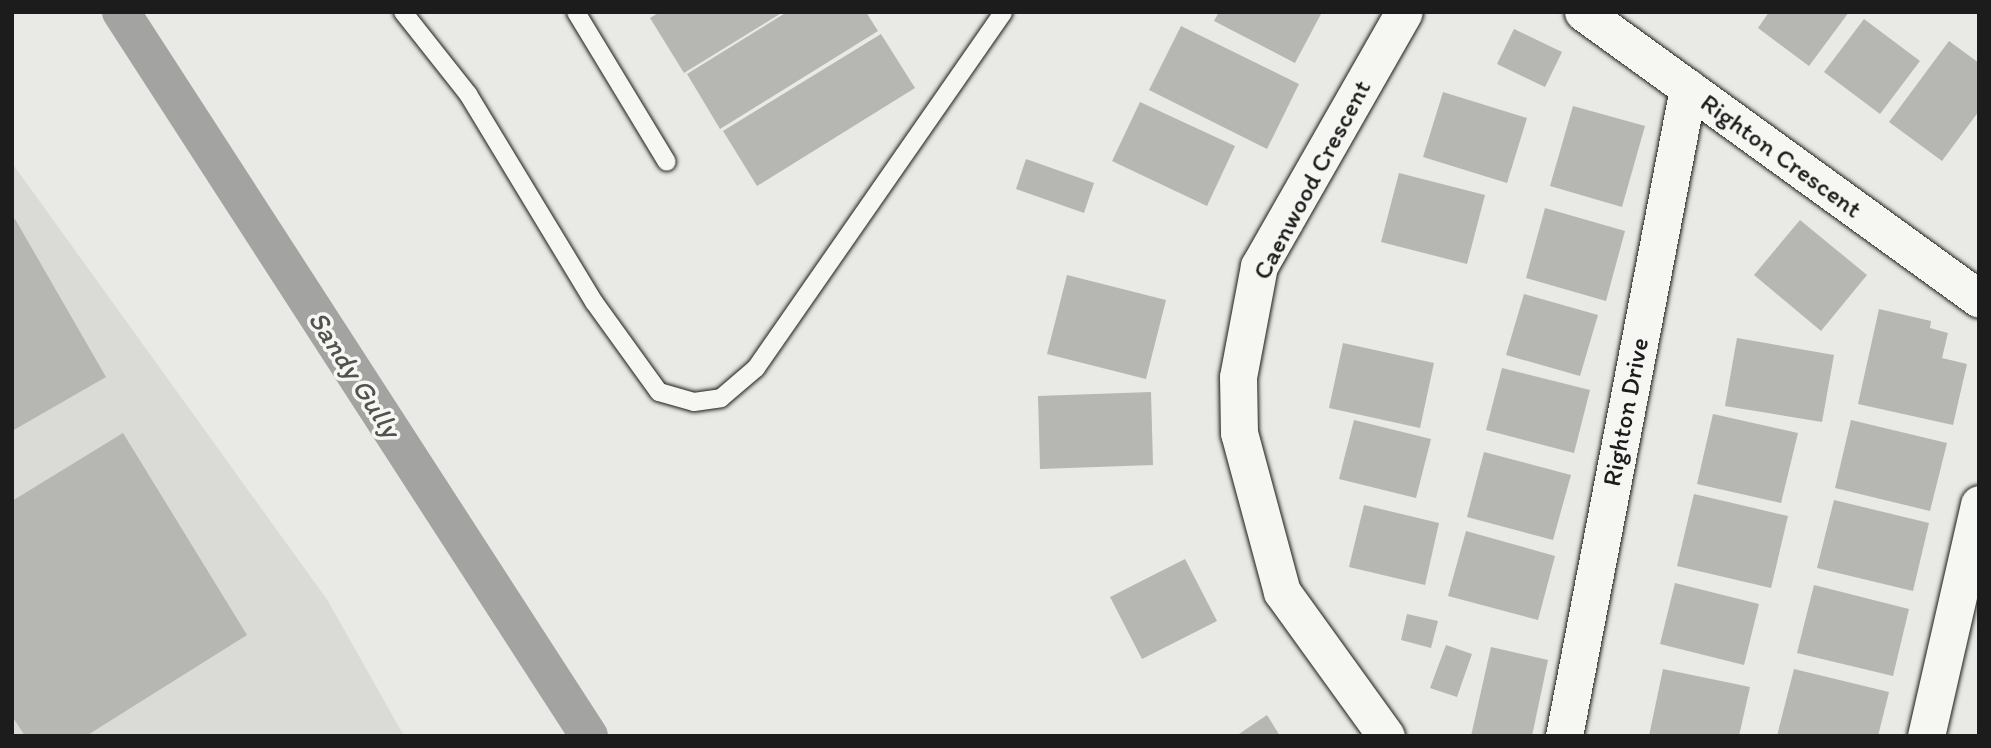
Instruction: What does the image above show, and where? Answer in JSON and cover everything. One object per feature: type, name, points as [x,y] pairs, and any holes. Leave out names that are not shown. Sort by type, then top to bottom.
[{"type":"street","name":"Caenwood Crescent","points":[[1386,736],[1282,592],[1242,445],[1238,377],[1259,266],[1404,12]]},
{"type":"street","name":"Righton Crescent","points":[[1583,12],[1979,299]]},
{"type":"street","name":"Righton Drive","points":[[1564,736],[1688,88]]},
{"type":"street","points":[[1926,736],[1979,505]]},
{"type":"lane","points":[[403,12],[468,94],[594,302],[659,392],[694,401],[722,398],[756,368],[1003,12]]},
{"type":"lane","points":[[576,12],[667,163]]},
{"type":"shaded area","points":[[12,163],[328,601],[404,736],[12,736]]},
{"type":"building","points":[[660,12],[783,12],[684,73],[650,18]]},
{"type":"building","points":[[787,12],[866,12],[878,31],[720,129],[687,74]]},
{"type":"building","points":[[1219,12],[1322,12],[1295,63],[1214,21]]},
{"type":"building","points":[[1769,12],[1849,12],[1809,66],[1758,28]]},
{"type":"building","points":[[1864,19],[1920,61],[1880,114],[1824,72]]},
{"type":"building","points":[[1181,26],[1299,84],[1267,149],[1149,90]]},
{"type":"building","points":[[1514,29],[1562,52],[1545,87],[1497,64]]},
{"type":"building","points":[[881,34],[915,88],[757,186],[723,131]]},
{"type":"building","points":[[1949,41],[1979,63],[1979,111],[1942,161],[1889,122]]},
{"type":"building","points":[[1443,92],[1527,118],[1507,183],[1423,157]]},
{"type":"building","points":[[1140,102],[1235,146],[1207,206],[1112,161]]},
{"type":"building","points":[[1573,106],[1645,126],[1622,207],[1550,186]]},
{"type":"building","points":[[1026,159],[1094,183],[1084,213],[1016,189]]},
{"type":"building","points":[[1399,173],[1485,195],[1467,264],[1381,242]]},
{"type":"building","points":[[1545,208],[1625,231],[1606,301],[1526,278]]},
{"type":"building","points":[[15,219],[106,377],[12,431],[12,221]]},
{"type":"building","points":[[1800,220],[1867,275],[1821,331],[1754,275]]},
{"type":"building","points":[[1067,275],[1166,300],[1146,379],[1047,354]]},
{"type":"building","points":[[1524,294],[1598,315],[1580,376],[1506,355]]},
{"type":"building","points":[[1879,309],[1931,321],[1930,328],[1948,333],[1942,358],[1967,364],[1953,425],[1858,404]]},
{"type":"building","points":[[1737,338],[1834,355],[1822,422],[1725,406]]},
{"type":"building","points":[[1343,343],[1434,363],[1420,428],[1329,408]]},
{"type":"building","points":[[1502,368],[1590,390],[1574,453],[1486,430]]},
{"type":"building","points":[[1151,392],[1153,465],[1040,469],[1038,396]]},
{"type":"building","points":[[1713,414],[1798,433],[1781,503],[1697,484]]},
{"type":"building","points":[[1354,420],[1431,439],[1416,498],[1339,479]]},
{"type":"building","points":[[1851,420],[1947,443],[1930,511],[1835,488]]},
{"type":"building","points":[[123,433],[247,635],[86,736],[25,736],[12,716],[12,501]]},
{"type":"building","points":[[1484,452],[1571,475],[1553,540],[1467,517]]},
{"type":"building","points":[[1694,494],[1788,516],[1771,588],[1677,566]]},
{"type":"building","points":[[1834,500],[1929,523],[1913,591],[1817,568]]},
{"type":"building","points":[[1364,505],[1439,523],[1425,585],[1349,567]]},
{"type":"building","points":[[1466,531],[1555,556],[1538,620],[1448,596]]},
{"type":"building","points":[[1185,559],[1217,621],[1142,659],[1110,597]]},
{"type":"building","points":[[1675,583],[1759,604],[1744,665],[1660,644]]},
{"type":"building","points":[[1814,585],[1909,609],[1893,676],[1797,653]]},
{"type":"building","points":[[1407,614],[1438,621],[1431,648],[1401,640]]},
{"type":"building","points":[[1446,645],[1472,654],[1457,697],[1430,688]]},
{"type":"building","points":[[1491,647],[1548,660],[1532,736],[1471,736]]},
{"type":"building","points":[[1663,669],[1750,687],[1739,736],[1649,736]]},
{"type":"building","points":[[1794,669],[1889,692],[1878,736],[1777,736]]},
{"type":"building","points":[[1267,715],[1280,736],[1236,736]]},
{"type":"waterway","name":"Sandy Gully","points":[[121,12],[589,736]]}]
